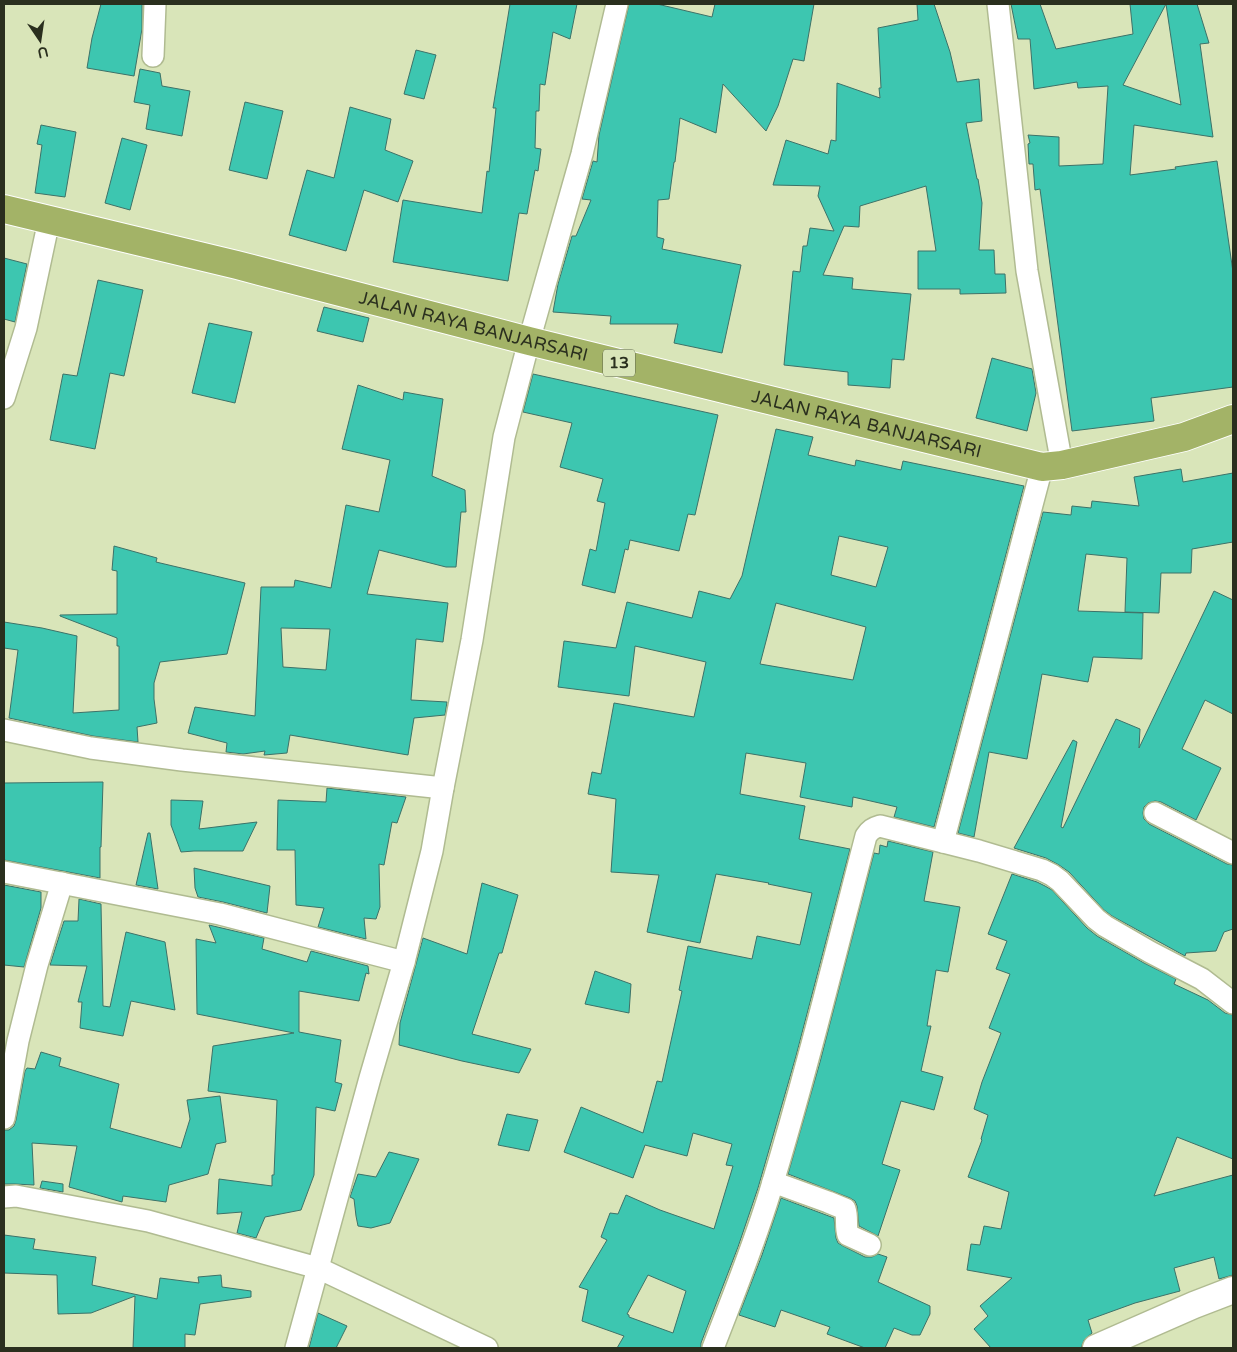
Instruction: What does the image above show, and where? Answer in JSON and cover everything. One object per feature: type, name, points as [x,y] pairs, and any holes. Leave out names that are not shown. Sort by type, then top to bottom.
[{"type":"highway","name":"JALAN RAYA BANJARSARI","points":[[4,209],[246,267],[529,341],[1052,466],[1184,437],[1233,419]]},
{"type":"street","points":[[153,56],[154,4]]},
{"type":"street","points":[[296,1348],[404,962],[432,851],[472,640],[504,437],[582,154],[617,4]]},
{"type":"street","points":[[950,844],[1052,466],[1027,271],[998,4]]},
{"type":"street","points":[[4,398],[26,328],[48,220]]},
{"type":"street","points":[[4,730],[91,748],[443,788]]},
{"type":"street","points":[[1155,813],[1233,853]]},
{"type":"street","points":[[713,1348],[753,1243],[773,1182],[866,836],[874,827],[880,826],[979,851],[1042,870],[1060,881],[1104,926],[1202,979],[1233,1003]]},
{"type":"street","points":[[4,872],[220,914],[404,962]]},
{"type":"street","points":[[4,1118],[18,1041],[32,984],[62,883]]},
{"type":"street","points":[[773,1182],[844,1209],[847,1216],[846,1231],[848,1235],[870,1245]]},
{"type":"street","points":[[4,1197],[16,1196],[148,1221],[318,1268],[487,1348]]},
{"type":"street","points":[[1096,1348],[1233,1290]]},
{"type":"building","points":[[101,4],[142,4],[142,29],[134,76],[87,68],[92,38]]},
{"type":"building","points":[[510,4],[577,4],[570,39],[553,32],[545,85],[540,84],[539,111],[536,111],[535,148],[541,149],[538,171],[535,170],[527,214],[519,213],[508,281],[393,262],[403,200],[482,213],[487,171],[489,172],[496,108],[493,108]]},
{"type":"building","points":[[629,4],[657,4],[712,17],[715,4],[814,4],[804,61],[793,59],[778,106],[766,131],[723,84],[716,133],[680,118],[669,199],[658,200],[657,237],[664,239],[662,249],[741,265],[722,353],[674,343],[678,324],[610,324],[611,316],[553,312],[558,284],[572,236],[576,236],[591,200],[582,199],[593,161],[597,162],[599,135]]},
{"type":"building","points":[[917,4],[934,4],[950,52],[957,82],[979,79],[982,121],[966,123],[982,203],[979,250],[994,250],[995,274],[1005,274],[1006,293],[960,294],[960,289],[918,289],[918,251],[936,251],[926,186],[860,206],[859,227],[844,226],[823,275],[853,278],[852,289],[911,294],[904,360],[892,359],[890,388],[848,385],[848,372],[784,365],[793,271],[800,272],[803,246],[807,246],[810,228],[834,231],[818,196],[820,186],[773,185],[786,140],[828,154],[831,140],[836,141],[837,83],[880,98],[878,28],[918,20]]},
{"type":"building","points":[[1011,4],[1040,4],[1056,49],[1133,34],[1130,4],[1166,4],[1197,4],[1209,43],[1200,44],[1213,137],[1134,125],[1130,175],[1217,161],[1233,272],[1233,387],[1151,398],[1154,421],[1072,431],[1040,189],[1035,190],[1033,164],[1029,164],[1028,144],[1030,143],[1028,135],[1059,137],[1059,166],[1103,164],[1108,86],[1078,88],[1077,82],[1034,89],[1030,39],[1018,39]],"holes":[[[1166,4],[1181,105],[1123,85]]]},
{"type":"building","points":[[416,50],[436,55],[424,99],[404,94]]},
{"type":"building","points":[[140,69],[160,73],[162,86],[190,91],[182,136],[146,129],[150,105],[134,102]]},
{"type":"building","points":[[245,102],[283,111],[267,179],[229,170]]},
{"type":"building","points":[[350,107],[391,119],[385,150],[413,161],[398,202],[364,190],[346,251],[289,235],[307,170],[334,178]]},
{"type":"building","points":[[41,125],[76,132],[65,197],[35,193],[42,145],[37,144]]},
{"type":"building","points":[[122,138],[147,145],[130,210],[105,203]]},
{"type":"building","points":[[4,258],[27,264],[15,322],[4,319]]},
{"type":"building","points":[[98,280],[143,290],[124,376],[110,373],[95,449],[50,440],[63,374],[77,376]]},
{"type":"building","points":[[324,307],[369,318],[363,342],[317,331]]},
{"type":"building","points":[[209,323],[252,332],[235,403],[192,393]]},
{"type":"building","points":[[992,358],[1032,369],[1036,393],[1027,431],[976,418]]},
{"type":"building","points":[[533,374],[718,415],[695,515],[688,514],[679,551],[630,540],[628,550],[625,549],[615,593],[582,585],[590,549],[596,551],[605,503],[597,501],[603,479],[560,467],[572,423],[523,412]]},
{"type":"building","points":[[358,385],[403,400],[404,392],[443,399],[432,476],[465,490],[466,512],[461,512],[456,567],[446,567],[379,550],[367,594],[448,603],[443,642],[416,639],[411,700],[447,702],[445,715],[414,718],[408,755],[290,735],[287,753],[264,755],[265,751],[243,754],[226,752],[227,743],[188,733],[195,707],[255,716],[261,587],[294,587],[295,580],[331,588],[346,505],[379,512],[390,460],[342,449]],"holes":[[[281,628],[330,629],[326,670],[283,667]]]},
{"type":"building","points":[[776,429],[813,437],[808,455],[855,466],[856,460],[901,470],[903,461],[1024,486],[934,827],[894,817],[897,807],[853,797],[852,807],[800,797],[806,763],[746,753],[740,794],[805,806],[799,839],[850,849],[796,1056],[758,1188],[738,1247],[701,1343],[701,1348],[617,1348],[624,1336],[582,1321],[588,1290],[579,1287],[607,1240],[601,1237],[610,1213],[618,1214],[626,1195],[660,1210],[714,1229],[733,1166],[726,1165],[732,1144],[693,1133],[687,1156],[645,1145],[633,1178],[564,1152],[581,1107],[643,1133],[657,1081],[662,1082],[682,991],[679,990],[688,946],[752,959],[757,936],[800,945],[812,893],[716,874],[700,943],[647,932],[659,875],[611,872],[616,799],[588,794],[592,772],[601,774],[614,703],[694,717],[706,662],[635,646],[629,696],[558,687],[564,641],[616,648],[627,602],[692,618],[699,591],[730,599],[742,576]],"holes":[[[839,536],[888,547],[876,587],[831,575]],[[776,603],[866,627],[853,680],[760,664]],[[648,1275],[686,1291],[673,1333],[629,1317],[627,1314]]]},
{"type":"building","points":[[1181,469],[1183,482],[1233,473],[1233,542],[1192,549],[1191,573],[1161,573],[1159,613],[1125,612],[1127,558],[1086,554],[1078,611],[1143,613],[1142,659],[1093,657],[1088,682],[1042,674],[1027,759],[989,752],[974,837],[958,833],[1043,512],[1071,515],[1072,506],[1091,508],[1092,501],[1139,506],[1134,477]]},
{"type":"building","points":[[114,546],[157,558],[156,562],[245,583],[227,654],[160,662],[154,683],[157,723],[137,727],[138,742],[93,736],[9,718],[18,650],[4,648],[4,622],[77,636],[73,713],[119,710],[119,646],[117,646],[117,638],[60,616],[117,614],[117,571],[112,570]]},
{"type":"building","points":[[1214,591],[1233,600],[1233,714],[1205,700],[1182,749],[1221,768],[1196,820],[1161,802],[1155,801],[1148,803],[1144,807],[1143,813],[1144,819],[1149,824],[1227,864],[1233,865],[1233,929],[1224,932],[1216,951],[1186,953],[1185,956],[1112,916],[1104,910],[1069,872],[1059,865],[1046,858],[1014,848],[1073,740],[1077,742],[1061,827],[1063,828],[1116,719],[1140,729],[1139,748]]},
{"type":"building","points":[[103,782],[100,878],[4,860],[4,783]]},
{"type":"building","points":[[327,788],[406,797],[397,823],[392,822],[384,865],[379,864],[380,907],[376,919],[364,918],[366,939],[318,927],[324,908],[296,905],[295,850],[277,850],[278,800],[326,802]]},
{"type":"building","points":[[171,800],[203,801],[199,829],[257,822],[243,851],[181,852],[171,825]]},
{"type":"building","points":[[148,833],[150,833],[158,889],[136,885]]},
{"type":"building","points":[[888,841],[933,852],[924,901],[960,907],[948,972],[936,970],[927,1026],[931,1026],[921,1071],[943,1077],[934,1110],[901,1101],[882,1164],[900,1170],[878,1236],[859,1226],[855,1201],[788,1174],[820,1062],[874,853],[879,854],[880,845],[887,847]]},
{"type":"building","points":[[194,868],[270,886],[267,913],[198,897],[195,888]]},
{"type":"building","points":[[1012,874],[1037,882],[1052,890],[1087,928],[1097,936],[1176,979],[1174,984],[1208,1000],[1225,1013],[1233,1015],[1233,1159],[1177,1137],[1154,1196],[1233,1175],[1233,1275],[1219,1279],[1214,1257],[1174,1268],[1180,1291],[1135,1303],[1088,1320],[1092,1333],[1084,1340],[1081,1348],[991,1348],[974,1329],[988,1316],[980,1306],[1012,1278],[967,1270],[971,1244],[980,1245],[984,1226],[1001,1229],[1009,1192],[968,1177],[982,1140],[988,1115],[974,1109],[982,1082],[1001,1033],[989,1028],[1010,974],[996,969],[1007,941],[988,934]]},
{"type":"building","points":[[482,883],[518,895],[502,953],[499,953],[472,1034],[531,1049],[519,1073],[399,1045],[400,1023],[423,938],[467,954]]},
{"type":"building","points":[[4,885],[41,892],[41,908],[24,967],[4,965]]},
{"type":"building","points":[[79,899],[101,904],[103,1006],[110,1007],[126,932],[165,942],[175,1010],[131,1001],[123,1036],[80,1028],[82,1002],[78,1002],[87,966],[50,965],[64,921],[78,921]]},
{"type":"building","points":[[209,925],[264,938],[262,949],[307,962],[311,951],[368,966],[369,974],[366,973],[359,1001],[299,991],[299,1032],[341,1040],[335,1082],[342,1084],[335,1111],[316,1107],[314,1175],[301,1210],[265,1217],[256,1238],[237,1233],[242,1212],[217,1214],[219,1179],[272,1186],[277,1100],[208,1091],[213,1046],[294,1033],[197,1014],[196,939],[216,943]]},
{"type":"building","points":[[595,971],[631,984],[629,1013],[585,1004]]},
{"type":"building","points":[[41,1052],[61,1058],[59,1066],[119,1084],[110,1128],[181,1148],[190,1119],[187,1100],[220,1096],[226,1142],[216,1144],[208,1174],[169,1185],[166,1202],[123,1196],[122,1202],[69,1187],[77,1146],[32,1143],[34,1185],[4,1184],[4,1130],[9,1130],[14,1126],[25,1071],[27,1068],[35,1069]]},
{"type":"building","points":[[507,1114],[538,1120],[529,1151],[498,1145]]},
{"type":"building","points":[[389,1152],[419,1159],[390,1223],[371,1228],[358,1226],[354,1199],[350,1197],[358,1174],[376,1177]]},
{"type":"building","points":[[42,1181],[63,1184],[63,1192],[40,1188]]},
{"type":"building","points":[[781,1198],[834,1218],[836,1238],[838,1243],[843,1246],[865,1257],[872,1257],[878,1254],[887,1257],[878,1282],[930,1306],[930,1314],[920,1335],[912,1335],[894,1328],[885,1348],[865,1348],[827,1334],[830,1327],[781,1310],[775,1327],[739,1315]]},
{"type":"building","points":[[4,1235],[35,1239],[33,1249],[96,1257],[92,1285],[157,1299],[160,1278],[199,1283],[198,1277],[221,1275],[222,1287],[251,1291],[251,1297],[200,1304],[195,1335],[185,1334],[185,1348],[133,1348],[135,1296],[91,1313],[58,1314],[57,1275],[4,1273]]},
{"type":"building","points":[[318,1313],[347,1326],[336,1348],[309,1348]]}]
